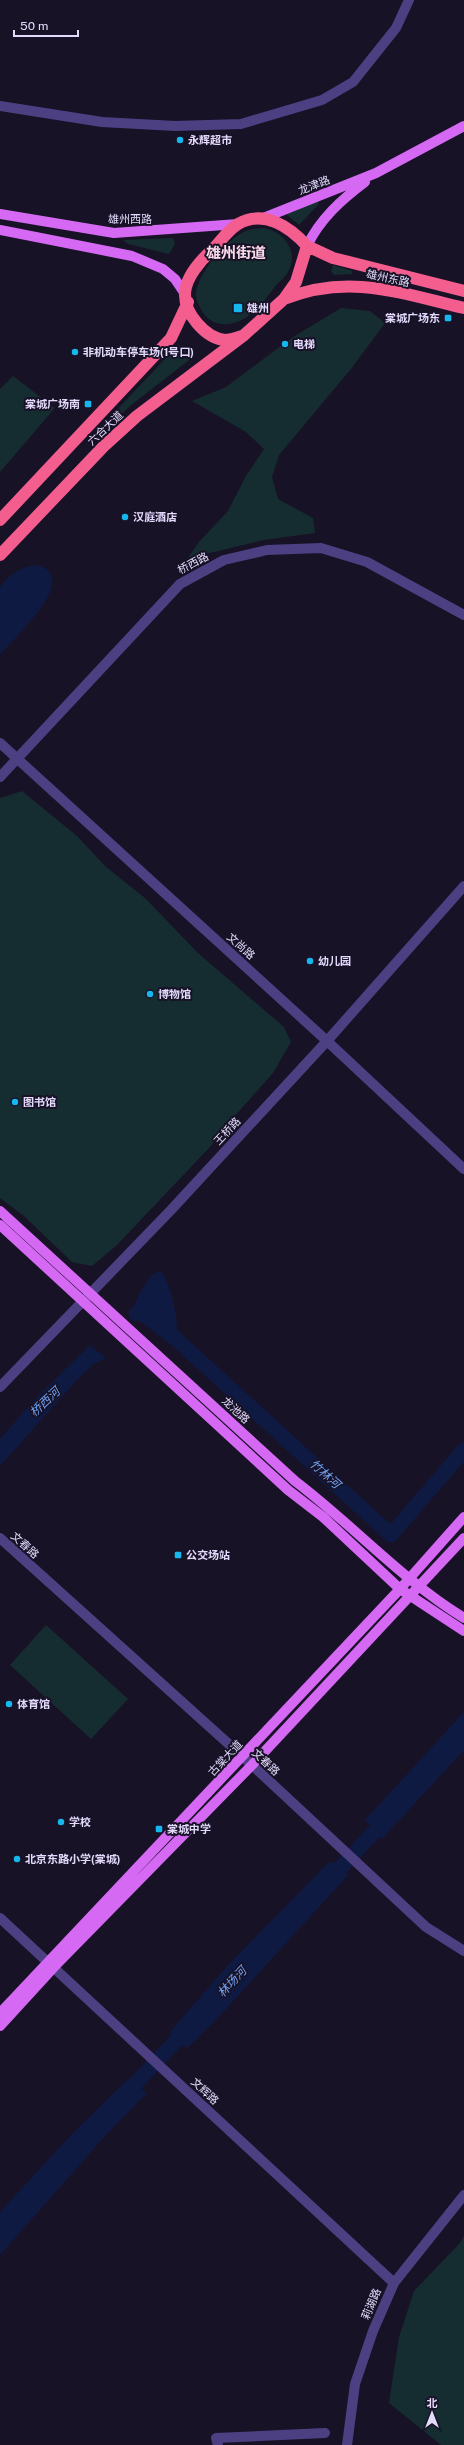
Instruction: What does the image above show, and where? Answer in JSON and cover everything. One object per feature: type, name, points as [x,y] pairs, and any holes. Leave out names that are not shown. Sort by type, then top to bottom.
[{"type":"highway","points":[[261,219],[286,226],[307,246],[296,282],[284,299],[243,336],[226,340],[215,337],[192,319],[186,298],[187,282],[206,256],[238,224],[261,219]]},
{"type":"highway","name":"雄州东路","points":[[307,246],[334,258],[464,291]]},
{"type":"highway","name":"雄州东路","points":[[284,299],[304,291],[328,286],[362,286],[464,308]]},
{"type":"highway","name":"六合大道","points":[[0,520],[171,338],[186,298]]},
{"type":"highway","name":"六合大道","points":[[0,555],[104,446],[126,426],[243,336]]},
{"type":"main road","name":"龙津路","points":[[261,219],[376,174],[464,126]]},
{"type":"main road","name":"龙津路","points":[[307,246],[314,232],[342,199],[376,174]]},
{"type":"main road","name":"雄州西路","points":[[0,214],[114,233],[238,224]]},
{"type":"main road","points":[[0,230],[132,256],[163,269],[175,279],[186,298]]},
{"type":"main road","name":"龙池路","points":[[0,1211],[86,1296],[288,1490],[323,1517],[400,1589],[464,1631]]},
{"type":"main road","name":"龙池路","points":[[0,1225],[86,1296],[295,1481],[331,1508],[418,1586],[464,1618]]},
{"type":"main road","name":"古棠大道","points":[[0,2026],[51,1964],[400,1589],[408,1577],[464,1516]]},
{"type":"main road","name":"古棠大道","points":[[0,2013],[252,1765],[464,1538]]},
{"type":"street","points":[[0,106],[102,122],[175,126],[241,124],[322,100],[353,82],[396,28],[409,0]]},
{"type":"street","name":"桥西路","points":[[0,778],[180,584],[224,560],[267,550],[321,548],[367,562],[464,615]]},
{"type":"street","name":"文尚路","points":[[0,743],[327,1040],[464,1169]]},
{"type":"street","name":"王桥路","points":[[0,1386],[171,1210],[327,1040],[464,886]]},
{"type":"street","name":"文春路","points":[[0,1538],[243,1756],[338,1847],[426,1927],[464,1951]]},
{"type":"street","name":"文辉路","points":[[0,1918],[394,2283]]},
{"type":"street","name":"莉湖路","points":[[347,2445],[355,2384],[373,2331],[394,2283],[464,2195]]},
{"type":"street","points":[[218,2445],[216,2438],[325,2433]]},
{"type":"green space","points":[[319,201],[318,205],[299,225],[286,214]]},
{"type":"green space","points":[[263,228],[277,233],[288,243],[292,257],[288,272],[260,306],[249,316],[228,324],[221,324],[212,321],[206,317],[196,298],[198,284],[202,275],[214,258],[228,243],[242,233],[252,229]]},
{"type":"green space","points":[[173,238],[175,244],[169,254],[128,244],[123,240]]},
{"type":"green space","points":[[333,265],[352,271],[352,274],[334,275],[331,271]]},
{"type":"green space","points":[[341,308],[370,311],[385,323],[351,369],[279,455],[272,477],[278,499],[313,518],[315,533],[264,540],[188,558],[199,542],[228,511],[246,476],[264,449],[246,432],[192,401],[226,387],[293,337]]},
{"type":"green space","points":[[178,345],[190,349],[193,357],[135,402],[101,431],[99,429]]},
{"type":"green space","points":[[13,376],[55,408],[0,472],[0,389]]},
{"type":"green space","points":[[22,791],[77,836],[106,867],[145,898],[198,953],[284,1027],[291,1042],[273,1073],[233,1118],[209,1148],[116,1246],[92,1266],[72,1262],[24,1216],[0,1198],[0,798]]},
{"type":"green space","points":[[46,1625],[128,1699],[91,1739],[10,1665]]},
{"type":"green space","points":[[464,2236],[464,2445],[441,2445],[389,2403],[399,2337],[414,2291],[459,2244]]},
{"type":"water","points":[[37,565],[49,572],[52,582],[49,594],[41,608],[30,622],[0,655],[0,587],[8,578],[20,569]]},
{"type":"water","points":[[161,1271],[165,1277],[174,1304],[177,1323],[176,1339],[145,1319],[137,1308],[137,1298],[148,1280],[153,1274]]},
{"type":"water","name":"桥西河","points":[[90,1345],[106,1358],[91,1366],[78,1379],[0,1466],[0,1439],[36,1398]]},
{"type":"water","points":[[464,1712],[464,1750],[382,1839],[365,1820]]},
{"type":"water","points":[[330,1861],[348,1875],[215,2021],[187,2048],[169,2033],[228,1965]]},
{"type":"water","points":[[128,2079],[147,2093],[106,2135],[0,2255],[0,2212],[71,2135]]},
{"type":"waterway","name":"竹林河","points":[[136,1314],[139,1311],[176,1339],[391,1535],[464,1450]]},
{"type":"waterway","name":"林场河","points":[[326,1883],[389,1816]]},
{"type":"waterway","name":"林场河","points":[[121,2099],[191,2025]]},
{"type":"place","name":"永辉超市","points":[[180,140]]},
{"type":"place","name":"雄州","points":[[238,308]]},
{"type":"place","name":"棠城广场东","points":[[448,318]]},
{"type":"place","name":"电梯","points":[[285,344]]},
{"type":"place","name":"非机动车停车场(1号口)","points":[[75,352]]},
{"type":"place","name":"棠城广场南","points":[[88,404]]},
{"type":"place","name":"汉庭酒店","points":[[125,517]]},
{"type":"place","name":"幼儿园","points":[[310,961]]},
{"type":"place","name":"博物馆","points":[[150,994]]},
{"type":"place","name":"图书馆","points":[[15,1102]]},
{"type":"place","name":"公交场站","points":[[178,1555]]},
{"type":"place","name":"体育馆","points":[[9,1704]]},
{"type":"place","name":"学校","points":[[61,1822]]},
{"type":"place","name":"棠城中学","points":[[159,1829]]},
{"type":"place","name":"北京东路小学(棠城)","points":[[17,1859]]},
{"type":"district","name":"雄州街道","points":[[236,252]]}]
